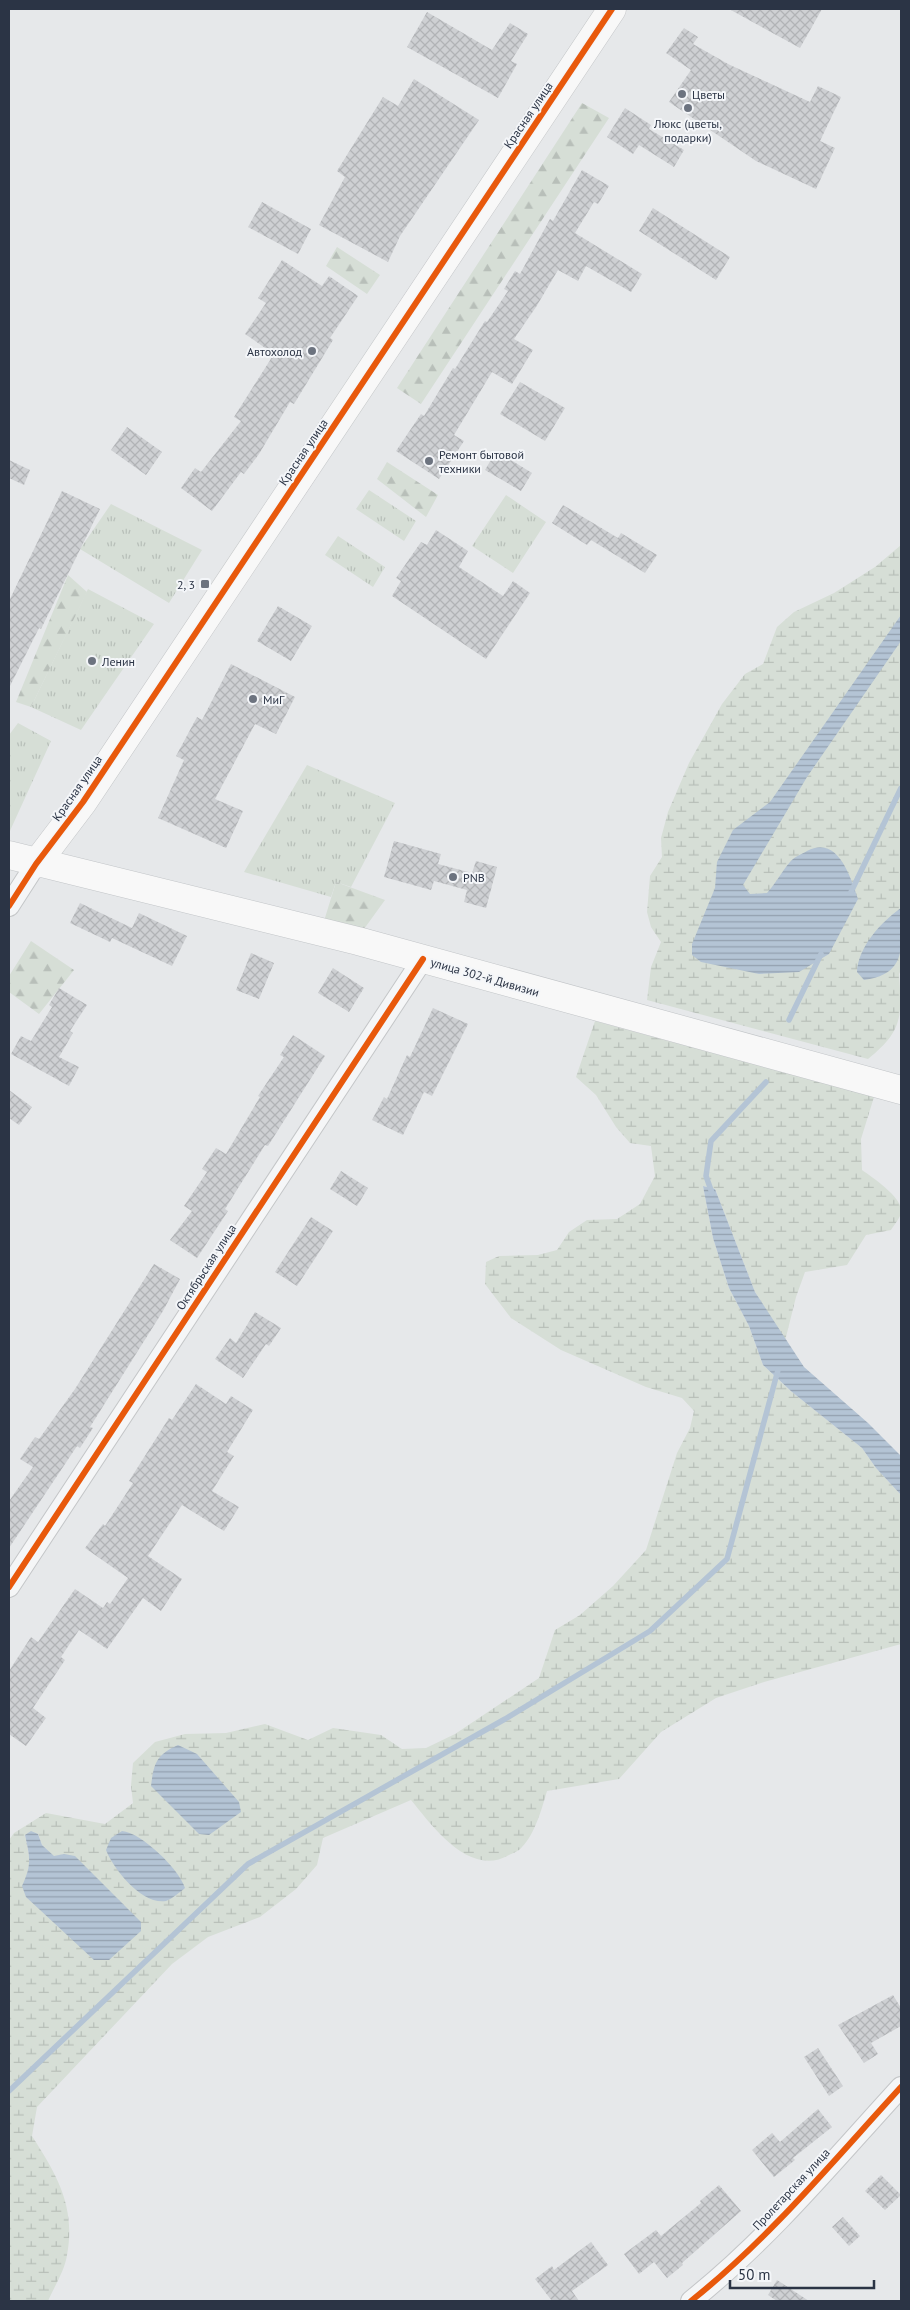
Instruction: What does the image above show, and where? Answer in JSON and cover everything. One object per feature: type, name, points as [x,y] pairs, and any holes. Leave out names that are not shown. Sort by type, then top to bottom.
[{"type":"street","name":"Красная улица","points":[[9,906],[36,864],[89,794],[612,9]]},
{"type":"street","name":"улица 302-й Дивизии","points":[[9,855],[36,864],[358,941],[901,1090]]},
{"type":"street","name":"Октябрьская улица","points":[[9,1587],[423,959]]},
{"type":"street","name":"Пролетарская улица","points":[[691,2301],[726,2273],[766,2233],[901,2087]]},
{"type":"green space","points":[[582,103],[609,118],[421,404],[397,388]]},
{"type":"green space","points":[[337,247],[380,275],[367,294],[326,266]]},
{"type":"green space","points":[[387,462],[438,495],[426,517],[377,479]]},
{"type":"green space","points":[[369,490],[416,521],[404,541],[356,509]]},
{"type":"green space","points":[[506,495],[546,522],[513,573],[472,546]]},
{"type":"green space","points":[[111,504],[202,550],[169,603],[80,549]]},
{"type":"green space","points":[[338,536],[385,567],[373,587],[325,555]]},
{"type":"green space","points":[[901,545],[901,970],[899,974],[900,1012],[894,1031],[880,1049],[868,1059],[647,1000],[651,967],[661,942],[651,927],[647,912],[650,876],[662,857],[661,838],[668,812],[689,763],[722,704],[745,674],[763,664],[777,627],[794,612],[834,593],[875,567]]},
{"type":"green space","points":[[68,575],[87,592],[31,707],[16,702]]},
{"type":"green space","points":[[88,589],[154,624],[81,730],[31,707]]},
{"type":"green space","points":[[18,723],[51,741],[9,833],[9,735]]},
{"type":"green space","points":[[307,765],[395,803],[351,887],[336,882],[331,897],[244,872]]},
{"type":"green space","points":[[336,882],[385,900],[364,929],[324,921]]},
{"type":"green space","points":[[31,941],[74,970],[39,1014],[9,992],[9,976]]},
{"type":"green space","points":[[595,1021],[874,1097],[861,1139],[862,1170],[893,1195],[901,1207],[901,1213],[891,1230],[866,1235],[847,1265],[805,1272],[796,1297],[785,1341],[755,1292],[715,1189],[703,1186],[713,1238],[729,1288],[749,1326],[763,1365],[792,1392],[862,1448],[876,1468],[901,1495],[901,1644],[764,1682],[716,1698],[661,1732],[619,1779],[547,1791],[538,1821],[527,1842],[518,1851],[509,1855],[494,1860],[480,1860],[467,1855],[441,1835],[411,1800],[323,1838],[317,1865],[296,1889],[260,1917],[208,1937],[172,1964],[37,2107],[32,2136],[49,2164],[62,2192],[69,2222],[67,2255],[62,2272],[48,2301],[9,2301],[9,1840],[14,1833],[46,1813],[105,1824],[133,1803],[131,1786],[133,1763],[155,1742],[185,1734],[226,1733],[265,1724],[308,1740],[333,1728],[381,1735],[402,1749],[426,1748],[455,1734],[539,1678],[555,1630],[580,1615],[613,1586],[646,1550],[677,1453],[690,1428],[694,1411],[682,1398],[646,1387],[561,1350],[511,1318],[485,1284],[486,1262],[499,1256],[538,1255],[557,1250],[569,1232],[587,1220],[617,1219],[640,1204],[655,1176],[651,1146],[630,1143],[616,1127],[596,1095],[576,1077]],"holes":[[[38,1834],[42,1845],[54,1857],[64,1854],[23,1886],[28,1872],[29,1861],[25,1835]]]},
{"type":"water","points":[[901,615],[901,641],[807,777],[743,885],[750,894],[767,893],[784,869],[798,856],[818,847],[827,848],[835,853],[847,870],[858,899],[829,954],[799,972],[759,974],[701,962],[692,955],[692,944],[715,888],[717,862],[733,830],[770,802]]},
{"type":"water","points":[[901,908],[901,945],[895,964],[889,971],[879,977],[864,980],[857,972],[861,953],[886,920]]},
{"type":"water","points":[[703,1186],[715,1189],[755,1292],[804,1367],[868,1423],[901,1456],[901,1495],[876,1468],[862,1448],[792,1392],[763,1365],[749,1326],[729,1288],[713,1238]]},
{"type":"water","points":[[178,1745],[197,1754],[239,1802],[241,1812],[209,1835],[199,1834],[151,1786],[153,1771],[157,1761],[165,1752]]},
{"type":"water","points":[[31,1831],[38,1834],[42,1845],[54,1856],[64,1854],[75,1856],[141,1922],[141,1931],[109,1960],[94,1960],[26,1897],[22,1886],[29,1861],[25,1835]]},
{"type":"water","points":[[122,1831],[139,1838],[159,1853],[175,1871],[185,1888],[166,1901],[157,1901],[148,1898],[130,1884],[115,1867],[106,1850],[111,1838]]},
{"type":"building","points":[[729,9],[822,9],[800,48]]},
{"type":"building","points":[[427,12],[492,50],[510,23],[528,34],[511,61],[517,64],[498,98],[407,47]]},
{"type":"building","points":[[684,28],[698,37],[693,44],[728,64],[810,102],[818,86],[841,97],[820,141],[835,148],[816,189],[756,161],[669,102],[691,70],[666,53]]},
{"type":"building","points":[[414,79],[479,120],[400,236],[388,262],[319,225],[345,177],[337,171],[383,97],[398,106]]},
{"type":"building","points":[[625,108],[651,125],[649,129],[684,150],[674,167],[639,145],[633,154],[607,137]]},
{"type":"building","points":[[582,170],[609,186],[598,204],[594,202],[575,233],[642,274],[631,292],[586,266],[578,281],[558,270],[514,339],[533,350],[512,384],[492,372],[454,435],[464,441],[439,479],[396,451],[421,414],[424,416],[453,368],[455,369],[485,321],[487,322],[508,291],[504,289],[515,271],[520,274],[550,219],[553,221]]},
{"type":"building","points":[[262,202],[311,229],[298,254],[248,227]]},
{"type":"building","points":[[653,208],[730,257],[716,280],[639,231]]},
{"type":"building","points":[[282,260],[322,286],[329,276],[358,296],[330,338],[333,340],[294,404],[290,402],[259,454],[244,474],[241,472],[212,511],[181,488],[195,468],[201,472],[241,421],[234,417],[274,354],[245,334],[266,303],[258,298]]},
{"type":"building","points":[[520,382],[565,408],[545,441],[500,414]]},
{"type":"building","points":[[127,427],[162,452],[146,475],[111,450]]},
{"type":"building","points":[[496,451],[532,473],[521,491],[485,470]]},
{"type":"building","points":[[9,460],[30,470],[24,485],[9,478]]},
{"type":"building","points":[[62,491],[100,509],[41,629],[39,628],[9,688],[9,601]]},
{"type":"building","points":[[563,505],[618,538],[621,533],[657,555],[645,573],[591,540],[587,545],[552,523]]},
{"type":"building","points":[[436,530],[468,551],[459,567],[503,596],[513,581],[530,593],[486,659],[392,596],[401,581],[396,578],[421,542],[427,545]]},
{"type":"building","points":[[278,606],[312,626],[291,661],[257,641]]},
{"type":"building","points":[[231,664],[295,697],[276,734],[255,724],[215,799],[243,811],[226,848],[158,818],[184,760],[176,756],[197,717],[202,720]]},
{"type":"building","points":[[394,841],[441,854],[438,864],[472,873],[476,861],[497,867],[486,908],[464,902],[467,890],[434,881],[431,890],[384,877]]},
{"type":"building","points":[[80,903],[132,928],[139,913],[187,936],[172,966],[112,938],[110,942],[70,923]]},
{"type":"building","points":[[251,953],[274,963],[259,999],[236,990]]},
{"type":"building","points":[[333,968],[364,988],[349,1012],[318,993]]},
{"type":"building","points":[[59,988],[87,1005],[70,1031],[73,1033],[59,1057],[79,1067],[69,1086],[11,1054],[21,1036],[31,1041],[52,1007],[49,1005]]},
{"type":"building","points":[[433,1008],[468,1024],[432,1096],[424,1092],[403,1135],[372,1120],[384,1097],[387,1099],[407,1055],[410,1057]]},
{"type":"building","points":[[293,1035],[325,1056],[268,1146],[265,1145],[225,1209],[228,1211],[197,1258],[170,1240],[192,1211],[184,1206],[207,1172],[202,1169],[216,1148],[226,1154],[260,1097],[258,1096],[284,1057],[280,1055]]},
{"type":"building","points":[[9,1090],[32,1107],[19,1125],[9,1118]]},
{"type":"building","points":[[341,1171],[368,1188],[357,1206],[330,1189]]},
{"type":"building","points":[[311,1217],[333,1231],[297,1286],[275,1272]]},
{"type":"building","points":[[154,1264],[180,1279],[163,1311],[90,1427],[93,1428],[80,1448],[77,1446],[9,1548],[9,1501],[33,1467],[20,1459],[35,1437],[39,1439],[75,1389]]},
{"type":"building","points":[[255,1312],[281,1328],[269,1346],[266,1344],[243,1378],[215,1359],[230,1338],[236,1343]]},
{"type":"building","points":[[196,1384],[226,1404],[231,1396],[253,1410],[227,1452],[234,1456],[212,1491],[239,1507],[224,1531],[182,1505],[148,1556],[182,1579],[161,1611],[143,1598],[107,1649],[79,1630],[61,1657],[65,1660],[33,1708],[46,1718],[26,1746],[9,1734],[9,1671],[31,1637],[38,1642],[75,1589],[103,1608],[107,1602],[110,1604],[128,1578],[85,1548],[103,1524],[105,1526],[133,1483],[129,1481],[169,1418],[172,1420]]},
{"type":"building","points":[[893,1995],[901,2008],[901,2026],[871,2043],[878,2054],[864,2063],[838,2025]]},
{"type":"building","points":[[818,2048],[843,2086],[829,2096],[804,2057]]},
{"type":"building","points":[[818,2109],[832,2127],[793,2158],[795,2160],[774,2177],[752,2150],[772,2133],[780,2142]]},
{"type":"building","points":[[881,2175],[901,2195],[885,2210],[865,2191]]},
{"type":"building","points":[[719,2185],[741,2211],[667,2278],[654,2262],[639,2274],[624,2254],[656,2230],[661,2236],[701,2203],[700,2201]]},
{"type":"building","points":[[843,2217],[860,2236],[849,2246],[832,2227]]},
{"type":"building","points":[[591,2242],[608,2265],[572,2291],[579,2301],[552,2301],[535,2279],[552,2266],[554,2270]]},
{"type":"building","points":[[777,2280],[809,2301],[777,2301],[768,2295]]},
{"type":"waterway","points":[[851,892],[901,788]]},
{"type":"waterway","points":[[789,1020],[821,954]]},
{"type":"waterway","points":[[712,1193],[706,1176],[711,1141],[766,1082]]},
{"type":"waterway","points":[[9,2091],[248,1864],[505,1719],[650,1631],[727,1559],[778,1370]]},
{"type":"cycle path","points":[[9,906],[36,864],[83,802],[612,9]]},
{"type":"cycle path","points":[[9,1587],[423,959]]},
{"type":"cycle path","points":[[691,2301],[720,2277],[774,2225],[901,2087]]},
{"type":"place","name":"Цветы","points":[[682,94]]},
{"type":"place","name":"Люкс (цветы, подарки)","points":[[688,108]]},
{"type":"place","name":"Автохолод","points":[[312,351]]},
{"type":"place","name":"Ремонт бытовой техники","points":[[429,461]]},
{"type":"place","name":"2, 3","points":[[205,584]]},
{"type":"place","name":"Ленин","points":[[92,661]]},
{"type":"place","name":"МиГ","points":[[253,699]]},
{"type":"place","name":"PNB","points":[[453,877]]}]
